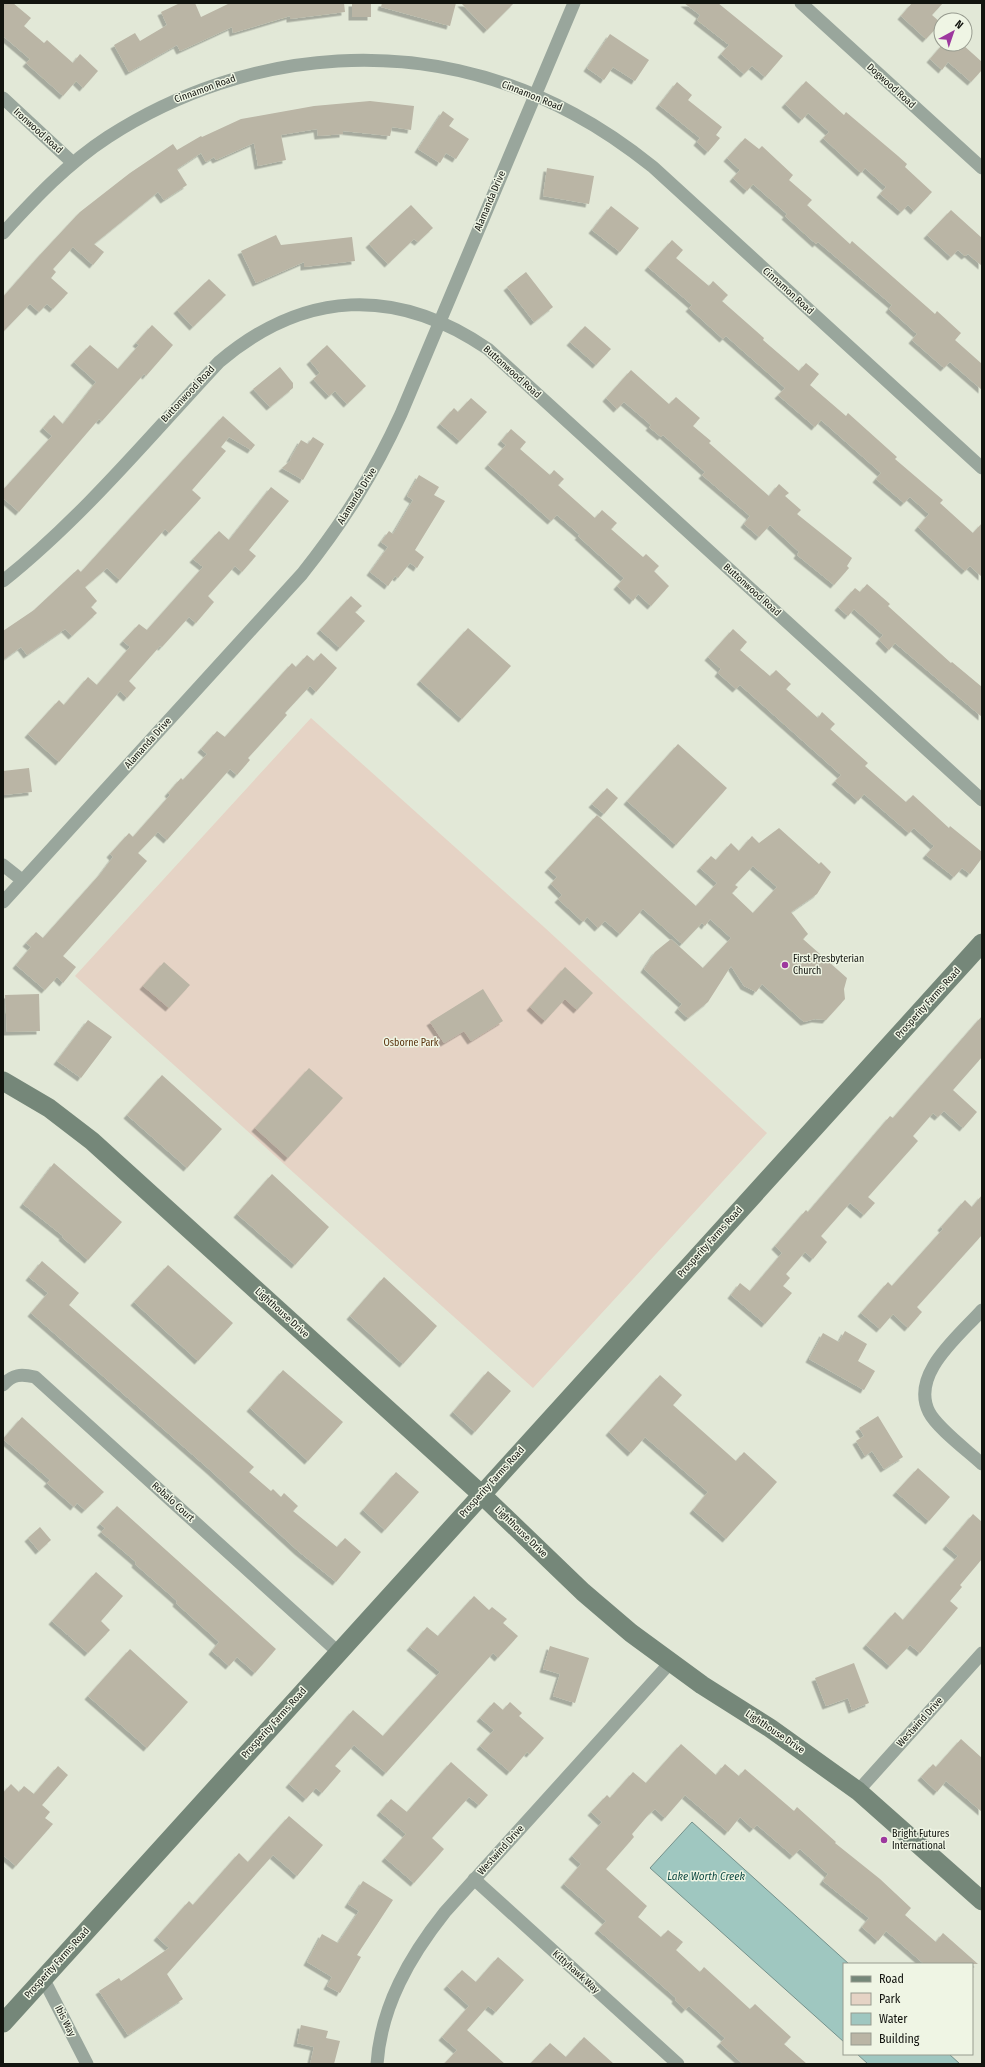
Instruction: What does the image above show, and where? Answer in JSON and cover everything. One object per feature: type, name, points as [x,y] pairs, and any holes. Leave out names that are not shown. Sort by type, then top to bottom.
[{"type":"street","name":"Alamanda Drive","points":[[3,902],[302,574],[333,535],[360,494],[384,450],[574,3]]},
{"type":"street","name":"Dogwood Road","points":[[801,3],[982,168]]},
{"type":"street","name":"Cinnamon Road","points":[[3,233],[27,206],[73,163],[107,138],[148,113],[177,99],[228,80],[268,69],[309,63],[363,60],[395,61],[443,67],[490,79],[535,95],[573,113],[601,129],[653,167],[982,468]]},
{"type":"street","name":"Ironwood Road","points":[[3,98],[73,163]]},
{"type":"street","name":"Buttonwood Road","points":[[3,581],[32,558],[68,524],[219,362],[241,343],[266,328],[292,317],[313,311],[355,305],[384,306],[413,312],[440,321],[464,333],[488,349],[982,800]]},
{"type":"street","points":[[3,865],[22,880]]},
{"type":"street","name":"Prosperity Farms Road","points":[[3,2023],[982,943]]},
{"type":"street","name":"Lighthouse Drive","points":[[3,1081],[49,1108],[92,1141],[481,1494],[583,1592],[631,1633],[670,1663],[770,1728],[858,1791],[982,1901]]},
{"type":"street","points":[[982,1310],[934,1363],[927,1375],[924,1387],[925,1400],[929,1413],[938,1424],[982,1464]]},
{"type":"street","name":"Robalo Court","points":[[3,1385],[10,1378],[22,1374],[35,1377],[338,1652]]},
{"type":"street","name":"Westwind Drive","points":[[858,1791],[982,1652]]},
{"type":"street","name":"Westwind Drive","points":[[377,2064],[382,2032],[389,2008],[403,1973],[422,1941],[474,1879],[670,1663]]},
{"type":"street","name":"Kittyhawk Way","points":[[474,1879],[678,2064]]},
{"type":"street","name":"Ibis Way","points":[[43,1978],[87,2064]]},
{"type":"green space","name":"Osborne Park","points":[[311,718],[544,927],[767,1133],[533,1388],[75,976]]},
{"type":"water","name":"Lake Worth Creek","points":[[692,1822],[848,1963],[843,1963],[843,2041],[650,1868]]},
{"type":"water","points":[[858,2055],[950,2055],[960,2064],[868,2064]]},
{"type":"building","points":[[3,3],[13,3],[31,18],[24,26],[44,43],[47,40],[73,63],[80,54],[98,71],[83,88],[76,81],[63,96],[26,63],[30,59],[3,36]]},
{"type":"building","points":[[180,3],[195,3],[201,17],[230,3],[344,3],[345,12],[290,19],[290,16],[233,33],[232,27],[180,51],[177,45],[129,72],[114,45],[135,33],[140,41],[167,25],[161,12]]},
{"type":"building","points":[[352,3],[371,3],[371,17],[352,17]]},
{"type":"building","points":[[382,3],[456,3],[450,26],[381,7]]},
{"type":"building","points":[[461,3],[514,3],[487,30]]},
{"type":"building","points":[[684,3],[718,3],[783,56],[765,77],[752,66],[744,74],[721,54],[729,45],[697,20],[700,15]]},
{"type":"building","points":[[912,3],[943,3],[933,12],[933,32],[926,39],[901,16]]},
{"type":"building","points":[[610,34],[649,60],[635,81],[613,67],[604,80],[587,68]]},
{"type":"building","points":[[936,52],[971,52],[982,62],[982,70],[971,82],[948,62],[942,70],[930,59]]},
{"type":"building","points":[[806,81],[844,115],[846,112],[898,156],[907,164],[905,167],[932,192],[914,211],[908,205],[901,212],[880,194],[886,187],[865,168],[861,173],[823,138],[829,132],[808,113],[802,120],[785,104]]},
{"type":"building","points":[[677,82],[692,95],[688,100],[722,127],[716,135],[720,138],[708,152],[697,142],[700,138],[659,105]]},
{"type":"building","points":[[370,101],[414,106],[411,130],[392,127],[390,136],[343,131],[343,134],[318,136],[317,129],[281,135],[286,160],[258,166],[254,143],[216,160],[214,157],[206,162],[201,153],[177,169],[187,185],[164,200],[158,192],[94,244],[104,252],[93,265],[73,247],[53,269],[56,272],[51,278],[68,293],[53,309],[47,304],[39,312],[30,304],[3,332],[3,297],[39,256],[80,212],[130,173],[173,144],[177,150],[201,136],[202,137],[241,119],[314,106]]},
{"type":"building","points":[[443,111],[454,119],[449,126],[469,139],[456,159],[446,153],[440,163],[418,149]]},
{"type":"building","points":[[745,138],[759,149],[762,146],[793,175],[789,180],[812,200],[807,205],[850,244],[852,241],[935,314],[937,311],[961,333],[955,340],[982,364],[982,390],[950,362],[944,368],[912,340],[917,334],[889,309],[892,305],[818,242],[816,244],[785,216],[787,214],[753,184],[747,191],[733,178],[740,170],[727,158]]},
{"type":"building","points":[[547,168],[594,176],[589,204],[543,196]]},
{"type":"building","points":[[411,205],[433,228],[418,242],[414,239],[388,264],[369,244]]},
{"type":"building","points":[[611,206],[639,228],[620,252],[592,230]]},
{"type":"building","points":[[951,210],[982,238],[982,266],[968,254],[965,256],[958,250],[951,257],[927,235]]},
{"type":"building","points":[[276,235],[281,245],[352,237],[355,261],[304,267],[304,262],[256,283],[241,251]]},
{"type":"building","points":[[672,240],[683,250],[676,258],[709,286],[713,281],[728,295],[722,301],[764,338],[763,340],[799,371],[806,363],[819,374],[810,385],[846,416],[848,413],[897,457],[895,459],[943,500],[940,503],[973,533],[982,523],[982,577],[970,566],[965,571],[918,527],[929,514],[910,497],[904,503],[876,479],[881,473],[821,420],[815,427],[778,395],[785,388],[726,336],[723,339],[689,308],[692,305],[648,267]]},
{"type":"building","points":[[526,272],[553,307],[534,322],[507,287]]},
{"type":"building","points":[[209,279],[226,295],[193,327],[177,310]]},
{"type":"building","points":[[152,325],[173,345],[146,376],[144,374],[102,421],[99,419],[19,512],[3,498],[3,490],[52,436],[43,428],[54,415],[63,424],[96,382],[74,362],[90,345],[118,369],[139,345],[136,343]]},
{"type":"building","points":[[585,326],[611,349],[596,365],[570,342]]},
{"type":"building","points":[[327,345],[366,386],[347,404],[335,391],[329,396],[313,379],[320,373],[310,361]]},
{"type":"building","points":[[280,367],[293,383],[293,388],[270,407],[253,389]]},
{"type":"building","points":[[631,370],[669,404],[676,397],[700,418],[693,426],[711,441],[709,443],[769,496],[779,484],[789,493],[785,496],[801,510],[797,514],[852,558],[847,566],[849,568],[834,585],[797,555],[799,552],[770,525],[759,537],[744,524],[750,516],[702,475],[705,472],[663,435],[661,437],[649,427],[651,425],[624,402],[617,409],[606,398]]},
{"type":"building","points":[[471,398],[487,412],[460,441],[440,424],[454,408],[458,412]]},
{"type":"building","points":[[223,416],[255,445],[251,450],[229,437],[221,447],[226,451],[192,490],[201,498],[169,533],[165,529],[120,580],[107,568],[85,587],[97,601],[91,607],[97,613],[72,636],[65,629],[27,655],[21,647],[3,660],[3,631],[34,610],[78,569],[81,572]]},
{"type":"building","points":[[511,429],[526,442],[520,449],[550,475],[554,470],[564,479],[558,485],[595,518],[602,510],[617,523],[611,529],[643,557],[646,554],[659,566],[654,571],[669,586],[651,606],[638,594],[633,601],[617,586],[624,578],[578,536],[580,535],[557,515],[551,521],[488,465],[506,445],[501,441]]},
{"type":"building","points":[[313,437],[324,444],[303,480],[282,468],[291,460],[290,459],[301,440],[308,444]]},
{"type":"building","points":[[419,475],[439,487],[434,495],[445,501],[415,550],[424,557],[417,568],[410,563],[398,578],[395,576],[388,586],[370,572],[388,547],[381,542],[389,531],[393,534],[413,500],[407,496]]},
{"type":"building","points":[[271,487],[289,501],[249,550],[256,556],[242,572],[235,566],[208,596],[214,602],[196,623],[189,617],[162,647],[160,646],[129,681],[136,688],[127,698],[120,691],[59,762],[28,734],[59,700],[64,705],[88,677],[97,685],[130,647],[123,641],[139,624],[147,630],[203,567],[193,559],[219,531],[229,540]]},
{"type":"building","points":[[867,584],[890,604],[888,606],[951,663],[952,662],[982,687],[982,717],[895,643],[889,650],[879,640],[883,635],[854,609],[848,616],[838,607],[855,588],[860,592]]},
{"type":"building","points":[[351,596],[362,606],[355,612],[365,621],[340,648],[320,630]]},
{"type":"building","points":[[468,628],[511,666],[462,719],[420,681]]},
{"type":"building","points":[[733,629],[747,642],[740,650],[770,676],[776,670],[791,684],[786,689],[818,718],[822,712],[835,724],[830,729],[868,763],[865,766],[906,802],[913,795],[949,828],[950,826],[982,852],[982,858],[970,874],[962,868],[954,877],[926,855],[934,846],[914,828],[909,833],[864,794],[858,801],[835,781],[841,775],[740,685],[736,689],[718,673],[721,669],[708,657]]},
{"type":"building","points":[[321,653],[337,668],[316,692],[310,686],[285,713],[287,715],[248,758],[250,760],[237,775],[230,769],[167,840],[158,832],[138,853],[147,861],[63,956],[76,967],[63,983],[57,977],[45,990],[16,965],[31,947],[26,943],[36,932],[43,938],[101,873],[113,857],[110,854],[129,833],[133,837],[170,795],[168,793],[181,778],[183,780],[207,754],[201,749],[217,731],[225,737],[292,663],[296,667],[307,655],[314,661]]},
{"type":"building","points":[[678,744],[727,788],[676,845],[627,801]]},
{"type":"building","points":[[29,768],[32,792],[3,795],[3,771]]},
{"type":"building","points":[[607,788],[618,798],[604,814],[592,804]]},
{"type":"building","points":[[597,815],[696,906],[717,883],[700,868],[711,856],[716,860],[731,843],[739,851],[752,836],[759,843],[779,828],[819,864],[821,862],[831,872],[817,894],[791,912],[808,934],[803,939],[847,978],[844,989],[845,999],[826,1020],[815,1019],[804,1022],[762,984],[756,992],[744,986],[731,966],[708,1002],[688,1018],[678,1009],[682,1004],[644,969],[655,952],[671,939],[703,968],[731,938],[710,919],[705,926],[702,923],[682,944],[643,909],[620,934],[605,921],[598,928],[587,917],[583,922],[558,899],[562,895],[551,884],[557,877],[548,869]],"holes":[[[753,866],[777,887],[753,913],[732,893],[738,887],[735,885]]]},
{"type":"building","points":[[164,962],[190,985],[169,1008],[143,986]]},
{"type":"building","points":[[565,967],[593,993],[577,1010],[565,999],[545,1021],[530,1007]]},
{"type":"building","points":[[483,989],[503,1021],[471,1041],[464,1031],[444,1043],[430,1022]]},
{"type":"building","points":[[39,994],[40,1031],[7,1032],[5,995]]},
{"type":"building","points":[[982,1016],[982,1057],[953,1090],[977,1112],[963,1128],[944,1111],[938,1117],[933,1113],[913,1136],[918,1141],[868,1197],[875,1203],[864,1215],[850,1203],[821,1236],[827,1242],[813,1259],[805,1252],[786,1274],[790,1278],[783,1286],[792,1293],[765,1324],[731,1295],[740,1283],[750,1291],[782,1253],[775,1246],[806,1210],[808,1212],[890,1116],[893,1118]]},
{"type":"building","points":[[88,1020],[112,1037],[81,1078],[57,1061]]},
{"type":"building","points":[[309,1068],[343,1098],[288,1158],[255,1128]]},
{"type":"building","points":[[162,1075],[222,1129],[187,1168],[127,1115]]},
{"type":"building","points":[[54,1163],[122,1222],[88,1260],[62,1237],[63,1236],[23,1204]]},
{"type":"building","points":[[272,1174],[329,1227],[295,1265],[237,1214]]},
{"type":"building","points":[[982,1195],[982,1235],[917,1307],[922,1312],[908,1328],[893,1314],[880,1329],[861,1313],[888,1282],[892,1286],[943,1229],[941,1227],[965,1200],[972,1207]]},
{"type":"building","points":[[42,1261],[79,1293],[69,1305],[254,1467],[249,1472],[271,1491],[273,1489],[281,1497],[284,1493],[298,1506],[293,1511],[337,1547],[345,1538],[361,1552],[336,1582],[298,1551],[210,1470],[31,1313],[48,1293],[29,1277]]},
{"type":"building","points":[[168,1265],[233,1323],[198,1361],[134,1302]]},
{"type":"building","points":[[384,1277],[437,1326],[403,1364],[350,1316]]},
{"type":"building","points":[[845,1331],[867,1344],[858,1361],[875,1371],[864,1390],[809,1359],[823,1333],[839,1342]]},
{"type":"building","points":[[283,1370],[343,1422],[308,1461],[250,1408]]},
{"type":"building","points":[[488,1371],[511,1391],[475,1432],[453,1412]]},
{"type":"building","points":[[660,1375],[682,1395],[673,1405],[736,1461],[744,1452],[777,1482],[726,1539],[693,1510],[708,1492],[645,1437],[631,1453],[609,1432]]},
{"type":"building","points":[[878,1416],[903,1457],[884,1469],[872,1451],[865,1456],[856,1441],[864,1436],[859,1428]]},
{"type":"building","points":[[22,1417],[104,1492],[85,1510],[77,1503],[74,1507],[47,1483],[50,1480],[3,1439]]},
{"type":"building","points":[[918,1468],[950,1497],[929,1521],[896,1492]]},
{"type":"building","points":[[396,1472],[419,1492],[385,1530],[363,1510]]},
{"type":"building","points":[[117,1506],[276,1649],[255,1673],[237,1657],[229,1666],[212,1651],[219,1642],[176,1603],[177,1601],[135,1564],[136,1562],[101,1532],[105,1528],[100,1524]]},
{"type":"building","points":[[973,1514],[982,1522],[982,1559],[960,1585],[962,1587],[950,1601],[958,1608],[920,1653],[910,1645],[890,1666],[866,1645],[895,1612],[903,1620],[958,1556],[946,1546]]},
{"type":"building","points":[[40,1527],[51,1540],[39,1551],[28,1538]]},
{"type":"building","points":[[96,1572],[123,1596],[101,1621],[110,1630],[88,1653],[52,1621]]},
{"type":"building","points":[[474,1596],[489,1610],[492,1607],[507,1619],[503,1623],[518,1636],[498,1658],[493,1653],[386,1773],[354,1745],[335,1766],[341,1771],[322,1793],[316,1788],[306,1799],[289,1784],[353,1710],[383,1736],[440,1672],[410,1647],[427,1627],[438,1636]]},
{"type":"building","points":[[550,1646],[589,1658],[575,1703],[553,1696],[560,1674],[543,1669]]},
{"type":"building","points":[[130,1649],[188,1702],[147,1748],[88,1696]]},
{"type":"building","points":[[854,1663],[869,1703],[852,1710],[848,1698],[826,1706],[815,1678]]},
{"type":"building","points":[[494,1702],[503,1710],[510,1702],[522,1713],[519,1716],[544,1738],[530,1754],[527,1752],[510,1772],[480,1746],[494,1730],[480,1718]]},
{"type":"building","points":[[961,1739],[982,1758],[982,1812],[946,1781],[937,1792],[921,1777],[933,1764],[936,1767]]},
{"type":"building","points":[[681,1744],[716,1775],[725,1764],[739,1776],[745,1769],[794,1811],[797,1807],[836,1842],[835,1843],[880,1879],[911,1908],[905,1915],[936,1942],[943,1933],[978,1964],[923,1963],[886,1931],[878,1941],[862,1927],[869,1918],[823,1881],[828,1874],[800,1849],[793,1856],[757,1825],[753,1829],[740,1817],[728,1832],[685,1795],[665,1818],[655,1809],[649,1814],[632,1834],[634,1837],[606,1869],[647,1906],[638,1917],[661,1937],[668,1930],[683,1942],[676,1950],[700,1972],[704,1967],[750,2009],[755,2004],[791,2037],[784,2044],[807,2064],[743,2064],[720,2043],[725,2038],[689,2006],[685,2010],[675,2000],[676,1998],[598,1930],[606,1921],[564,1884],[581,1864],[572,1856],[602,1822],[591,1812],[607,1795],[610,1798],[633,1772],[646,1783]]},
{"type":"building","points":[[451,1762],[488,1795],[479,1805],[469,1797],[432,1838],[444,1849],[414,1883],[385,1858],[406,1834],[380,1812],[391,1799],[407,1812]]},
{"type":"building","points":[[58,1766],[68,1775],[42,1805],[50,1812],[45,1818],[53,1824],[16,1866],[3,1855],[3,1793],[11,1784],[19,1792],[24,1786],[34,1794]]},
{"type":"building","points":[[289,1816],[323,1845],[297,1876],[273,1855],[167,1974],[183,1999],[128,2035],[99,1991],[119,1978],[121,1981],[169,1948],[157,1937],[189,1901],[193,1905],[239,1853],[248,1862]]},
{"type":"building","points":[[363,1881],[393,1900],[357,1955],[361,1957],[340,1993],[327,1986],[332,1977],[307,1962],[322,1934],[338,1943],[359,1911],[348,1904]]},
{"type":"building","points":[[498,1957],[524,1980],[496,2012],[488,2006],[467,2030],[505,2064],[444,2064],[457,2050],[442,2037],[469,2006],[447,1986],[462,1970],[476,1982]]},
{"type":"building","points":[[301,2025],[328,2031],[326,2038],[340,2041],[334,2064],[310,2064],[314,2047],[297,2043]]},
{"type":"building","points":[[584,2037],[614,2064],[530,2064],[550,2043],[566,2057]]},
{"type":"place","name":"First Presbyterian Church","points":[[785,965]]},
{"type":"place","name":"Bright Futures International","points":[[884,1840]]}]
